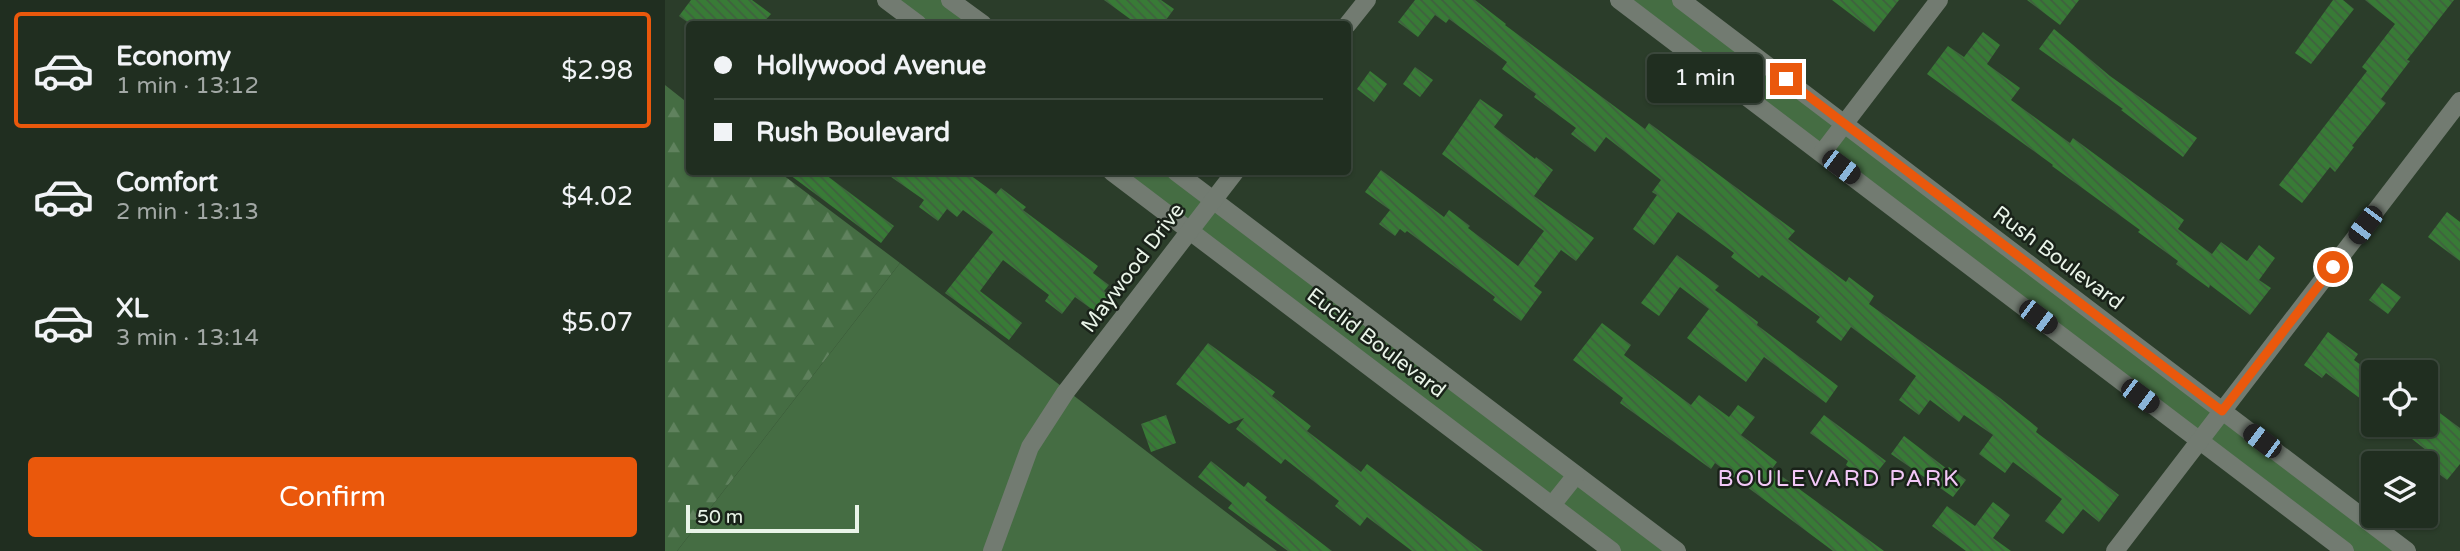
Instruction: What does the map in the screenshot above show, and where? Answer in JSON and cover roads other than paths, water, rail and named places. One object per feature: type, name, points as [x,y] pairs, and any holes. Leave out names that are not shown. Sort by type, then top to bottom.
[{"type":"street","points":[[950,0],[979,21]]},
{"type":"street","points":[[1350,21],[1367,0]]},
{"type":"street","points":[[1619,0],[2344,551]]},
{"type":"street","name":"Rush Boulevard","points":[[1681,0],[2407,551]]},
{"type":"street","points":[[1822,153],[1939,0]]},
{"type":"street","points":[[895,3],[915,21]]},
{"type":"street","points":[[2115,551],[2460,101]]},
{"type":"street","name":"Euclid Boulevard","points":[[1116,175],[1612,551]]},
{"type":"street","name":"Euclid Boulevard","points":[[1181,175],[1677,551]]},
{"type":"street","name":"Maywood Drive","points":[[992,551],[1030,447],[1066,391],[1233,175]]},
{"type":"street","points":[[1552,505],[1576,475]]},
{"type":"district","name":"BOULEVARD PARK","points":[[1839,479]]}]
